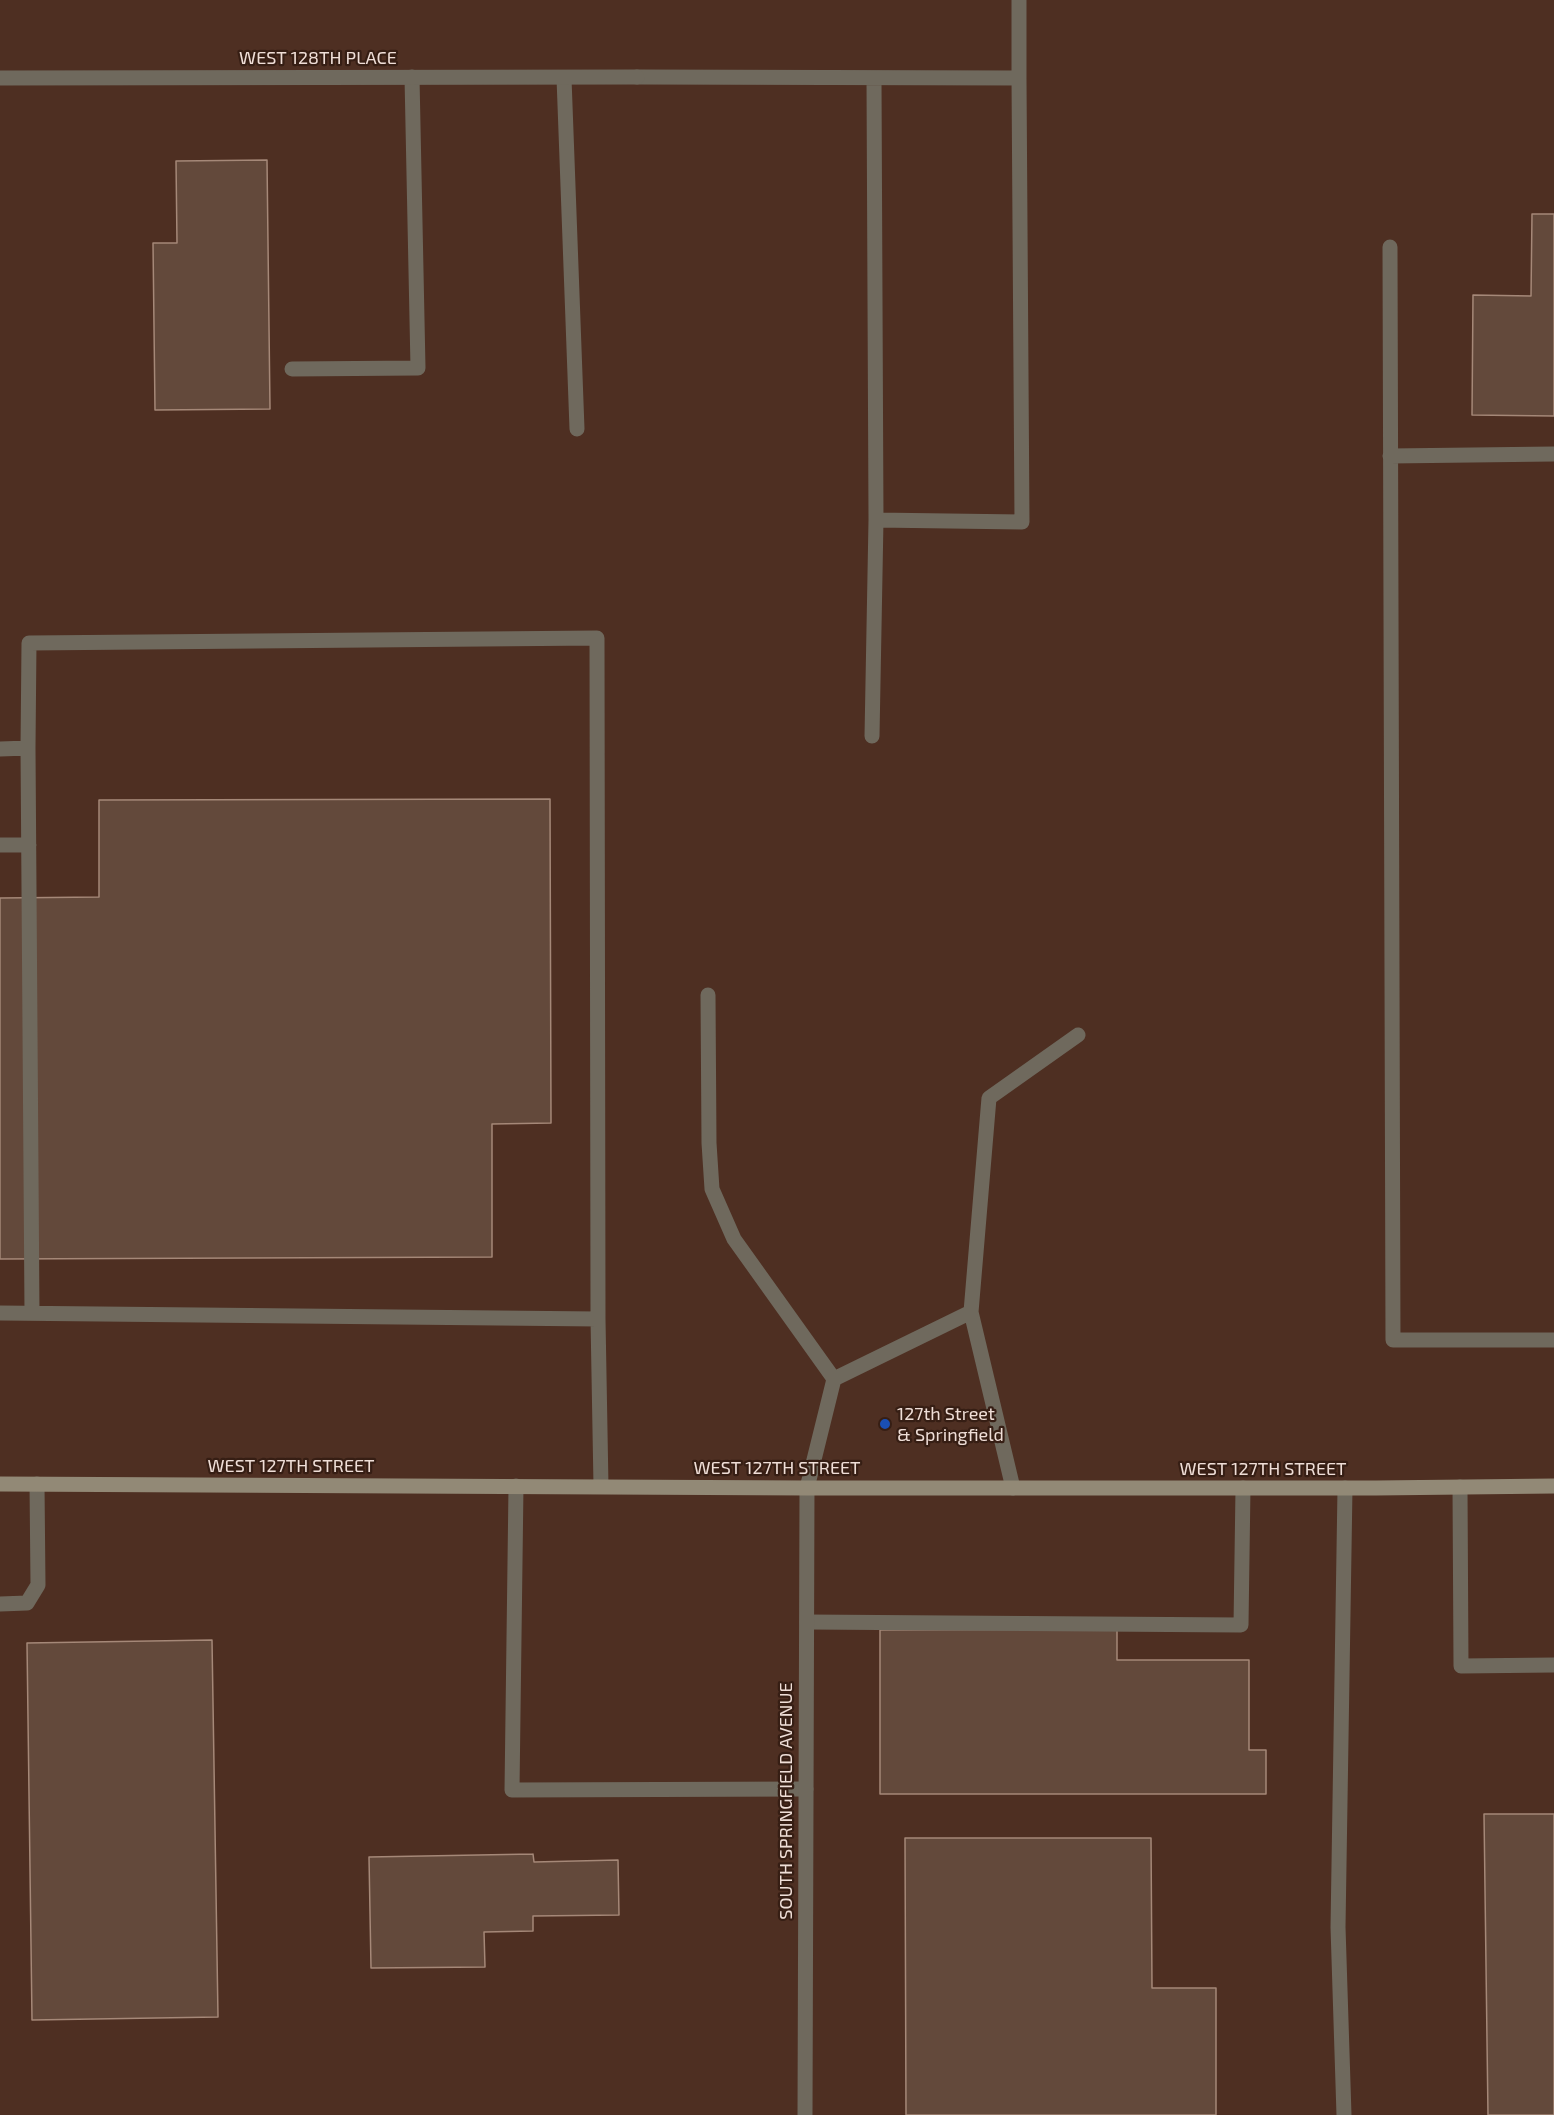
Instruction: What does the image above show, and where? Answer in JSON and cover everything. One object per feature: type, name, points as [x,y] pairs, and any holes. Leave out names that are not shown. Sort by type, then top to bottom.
[{"type":"main road","name":"WEST 127TH STREET","points":[[0,1484],[807,1488],[1554,1486]]},
{"type":"street","points":[[876,520],[1022,522],[1019,0]]},
{"type":"street","points":[[292,369],[418,369],[412,77]]},
{"type":"street","name":"WEST 128TH PLACE","points":[[0,78],[1019,78]]},
{"type":"street","points":[[564,78],[578,429]]},
{"type":"street","points":[[872,736],[876,520],[874,79]]},
{"type":"street","points":[[1390,247],[1393,1340],[1554,1340]]},
{"type":"street","points":[[1390,456],[1554,454]]},
{"type":"street","points":[[32,1313],[29,643],[597,638],[598,1319],[601,1486]]},
{"type":"street","points":[[0,748],[28,748]]},
{"type":"street","points":[[0,845],[29,845]]},
{"type":"street","points":[[708,995],[709,1143],[712,1189],[734,1239],[834,1379],[971,1312]]},
{"type":"street","points":[[1013,1488],[971,1312],[989,1098],[1078,1035]]},
{"type":"street","points":[[0,1313],[598,1319]]},
{"type":"street","name":"SOUTH SPRINGFIELD AVENUE","points":[[805,2115],[807,1488],[834,1379]]},
{"type":"street","points":[[0,1604],[27,1603],[38,1585],[37,1484]]},
{"type":"street","points":[[516,1486],[512,1790],[806,1789]]},
{"type":"street","points":[[1460,1487],[1461,1666],[1554,1665]]},
{"type":"street","points":[[807,1622],[1240,1625],[1243,1488]]},
{"type":"street","points":[[1344,2115],[1338,1927],[1345,1488]]},
{"type":"shaded area","points":[[0,0],[1554,0],[1554,2115],[0,2115]]},
{"type":"building","points":[[267,160],[270,409],[155,410],[153,243],[177,243],[176,161]]},
{"type":"building","points":[[1532,214],[1554,214],[1554,416],[1472,415],[1473,295],[1531,296]]},
{"type":"building","points":[[550,799],[551,1123],[492,1124],[492,1257],[0,1259],[0,898],[99,897],[99,800]]},
{"type":"building","points":[[1117,1629],[1117,1660],[1249,1660],[1249,1750],[1266,1750],[1266,1794],[880,1794],[880,1630]]},
{"type":"building","points":[[212,1640],[218,2017],[32,2020],[27,1643]]},
{"type":"building","points":[[1484,1814],[1554,1814],[1554,2115],[1488,2115]]},
{"type":"building","points":[[905,1838],[1151,1838],[1152,1988],[1216,1988],[1216,2115],[906,2115]]},
{"type":"building","points":[[533,1854],[534,1862],[618,1860],[619,1915],[533,1916],[533,1931],[484,1932],[485,1967],[371,1968],[369,1857]]},
{"type":"place","name":"127th Street & Springfield","points":[[885,1424]]}]
